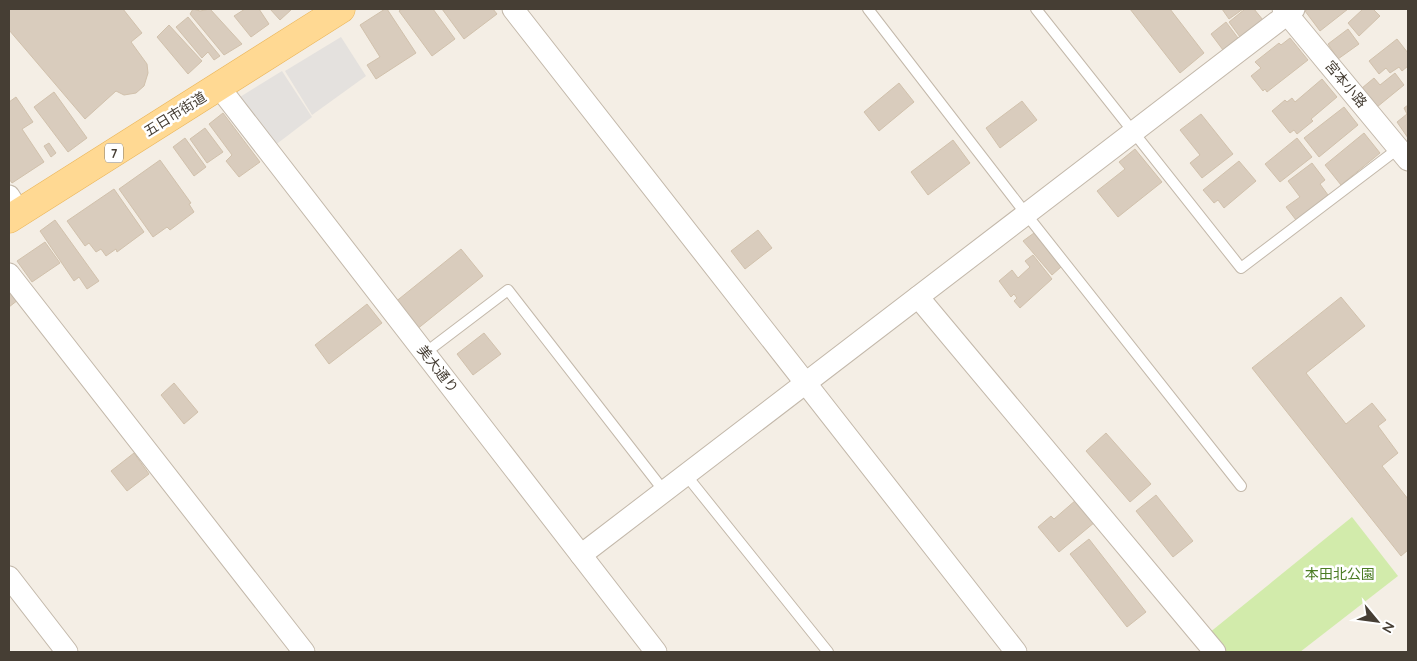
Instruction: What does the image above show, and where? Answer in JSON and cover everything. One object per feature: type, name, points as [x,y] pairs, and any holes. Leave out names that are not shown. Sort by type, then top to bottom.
[{"type":"main road","name":"五日市街道","points":[[12,209],[219,87],[332,11]]},
{"type":"street","points":[[513,9],[1016,652]]},
{"type":"street","points":[[581,555],[1134,132],[1288,11]]},
{"type":"street","name":"宮本小路","points":[[1288,11],[1404,154]]},
{"type":"street","name":"美大通り","points":[[219,87],[656,652]]},
{"type":"street","points":[[9,274],[304,652]]},
{"type":"street","points":[[918,297],[1215,652]]},
{"type":"street","points":[[9,577],[67,652]]},
{"type":"lane","points":[[868,9],[1026,214],[1241,486]]},
{"type":"lane","points":[[1036,9],[1240,268],[1404,154]]},
{"type":"lane","points":[[425,353],[508,290],[664,492]]},
{"type":"lane","points":[[686,475],[828,652]]},
{"type":"green space","name":"本田北公園","points":[[1352,517],[1398,576],[1300,652],[1224,652],[1209,633]]},
{"type":"shaded area","points":[[341,37],[366,76],[312,115],[285,71]]},
{"type":"shaded area","points":[[282,71],[312,117],[274,146],[240,97]]},
{"type":"building","points":[[9,9],[123,9],[142,33],[131,42],[147,64],[148,73],[144,86],[136,93],[124,95],[116,91],[85,119],[9,30]]},
{"type":"building","points":[[193,9],[200,11],[210,9],[242,44],[224,55],[190,14]]},
{"type":"building","points":[[245,9],[259,9],[269,24],[251,37],[234,16]]},
{"type":"building","points":[[270,9],[292,9],[280,20]]},
{"type":"building","points":[[387,9],[416,53],[376,79],[367,65],[380,57],[360,25]]},
{"type":"building","points":[[402,9],[433,9],[455,39],[432,56],[399,11]]},
{"type":"building","points":[[442,9],[493,9],[497,14],[464,39]]},
{"type":"building","points":[[1130,9],[1170,9],[1204,53],[1180,73]]},
{"type":"building","points":[[1222,9],[1243,9],[1229,19]]},
{"type":"building","points":[[1245,9],[1254,9],[1263,20],[1240,37],[1229,22]]},
{"type":"building","points":[[1308,9],[1348,9],[1320,31],[1305,11]]},
{"type":"building","points":[[1363,9],[1373,9],[1380,16],[1359,36],[1348,23]]},
{"type":"building","points":[[188,17],[220,56],[214,60],[208,52],[202,58],[176,27]]},
{"type":"building","points":[[1226,22],[1238,38],[1223,50],[1211,34]]},
{"type":"building","points":[[169,25],[202,61],[188,74],[157,37]]},
{"type":"building","points":[[1348,29],[1359,44],[1338,59],[1328,44]]},
{"type":"building","points":[[1290,38],[1308,60],[1267,92],[1265,89],[1263,91],[1251,76],[1261,68],[1255,62],[1279,43],[1281,45]]},
{"type":"building","points":[[1397,39],[1408,53],[1408,66],[1402,71],[1399,67],[1390,73],[1386,68],[1379,74],[1369,61]]},
{"type":"building","points":[[1395,73],[1404,85],[1377,107],[1362,88],[1374,78],[1380,85]]},
{"type":"building","points":[[1322,79],[1337,97],[1311,119],[1313,121],[1297,134],[1294,130],[1290,133],[1272,111],[1285,100],[1287,102],[1292,98],[1295,102]]},
{"type":"building","points":[[899,83],[914,102],[879,131],[864,112]]},
{"type":"building","points":[[54,92],[87,138],[68,152],[34,107]]},
{"type":"building","points":[[16,97],[33,122],[22,129],[44,162],[12,183],[9,179],[9,102]]},
{"type":"building","points":[[1022,101],[1037,120],[1000,148],[986,128]]},
{"type":"building","points":[[1408,105],[1408,138],[1397,122],[1407,114],[1404,108]]},
{"type":"building","points":[[1344,107],[1358,125],[1319,157],[1304,138]]},
{"type":"building","points":[[223,113],[260,162],[239,177],[226,161],[232,155],[209,124]]},
{"type":"building","points":[[1201,114],[1233,154],[1202,178],[1190,163],[1200,155],[1180,130]]},
{"type":"building","points":[[205,128],[223,152],[207,163],[190,139]]},
{"type":"building","points":[[1364,133],[1380,153],[1341,185],[1325,165]]},
{"type":"building","points":[[185,138],[206,167],[194,176],[173,147]]},
{"type":"building","points":[[1297,138],[1312,157],[1280,182],[1265,164]]},
{"type":"building","points":[[953,140],[970,163],[928,195],[911,172]]},
{"type":"building","points":[[49,143],[56,153],[51,157],[44,146]]},
{"type":"building","points":[[1135,149],[1162,182],[1118,217],[1097,191],[1125,169],[1119,162]]},
{"type":"building","points":[[160,160],[191,203],[189,204],[194,212],[170,230],[167,227],[153,237],[119,189]]},
{"type":"building","points":[[1239,161],[1256,181],[1224,208],[1218,200],[1214,203],[1203,190]]},
{"type":"building","points":[[1312,163],[1325,180],[1320,184],[1328,195],[1296,220],[1286,207],[1300,197],[1288,181]]},
{"type":"building","points":[[114,189],[144,232],[117,252],[116,249],[106,256],[101,249],[96,252],[89,243],[85,246],[67,221]]},
{"type":"building","points":[[55,220],[99,281],[87,289],[79,277],[74,281],[40,231]]},
{"type":"building","points":[[758,230],[772,248],[745,269],[731,251]]},
{"type":"building","points":[[1034,233],[1061,267],[1052,275],[1023,241]]},
{"type":"building","points":[[45,242],[60,263],[32,282],[17,261]]},
{"type":"building","points":[[461,249],[483,276],[416,330],[394,303]]},
{"type":"building","points":[[1033,255],[1052,279],[1020,308],[1014,301],[1017,298],[1014,294],[1011,297],[999,281],[1012,270],[1018,278],[1030,267],[1025,261]]},
{"type":"building","points":[[9,289],[18,300],[9,307]]},
{"type":"building","points":[[1341,297],[1365,326],[1306,373],[1346,424],[1372,403],[1386,420],[1378,426],[1398,453],[1382,466],[1408,499],[1408,550],[1401,556],[1252,368]]},
{"type":"building","points":[[367,304],[382,323],[329,364],[315,345]]},
{"type":"building","points":[[484,333],[501,354],[473,375],[457,354]]},
{"type":"building","points":[[174,383],[198,412],[184,424],[161,395]]},
{"type":"building","points":[[1106,433],[1151,484],[1130,502],[1086,451]]},
{"type":"building","points":[[134,453],[149,474],[127,491],[111,471]]},
{"type":"building","points":[[1156,495],[1193,541],[1173,557],[1136,511]]},
{"type":"building","points":[[1076,500],[1095,522],[1059,552],[1038,527],[1051,516],[1054,519]]},
{"type":"building","points":[[1089,539],[1146,612],[1127,627],[1070,554]]}]
